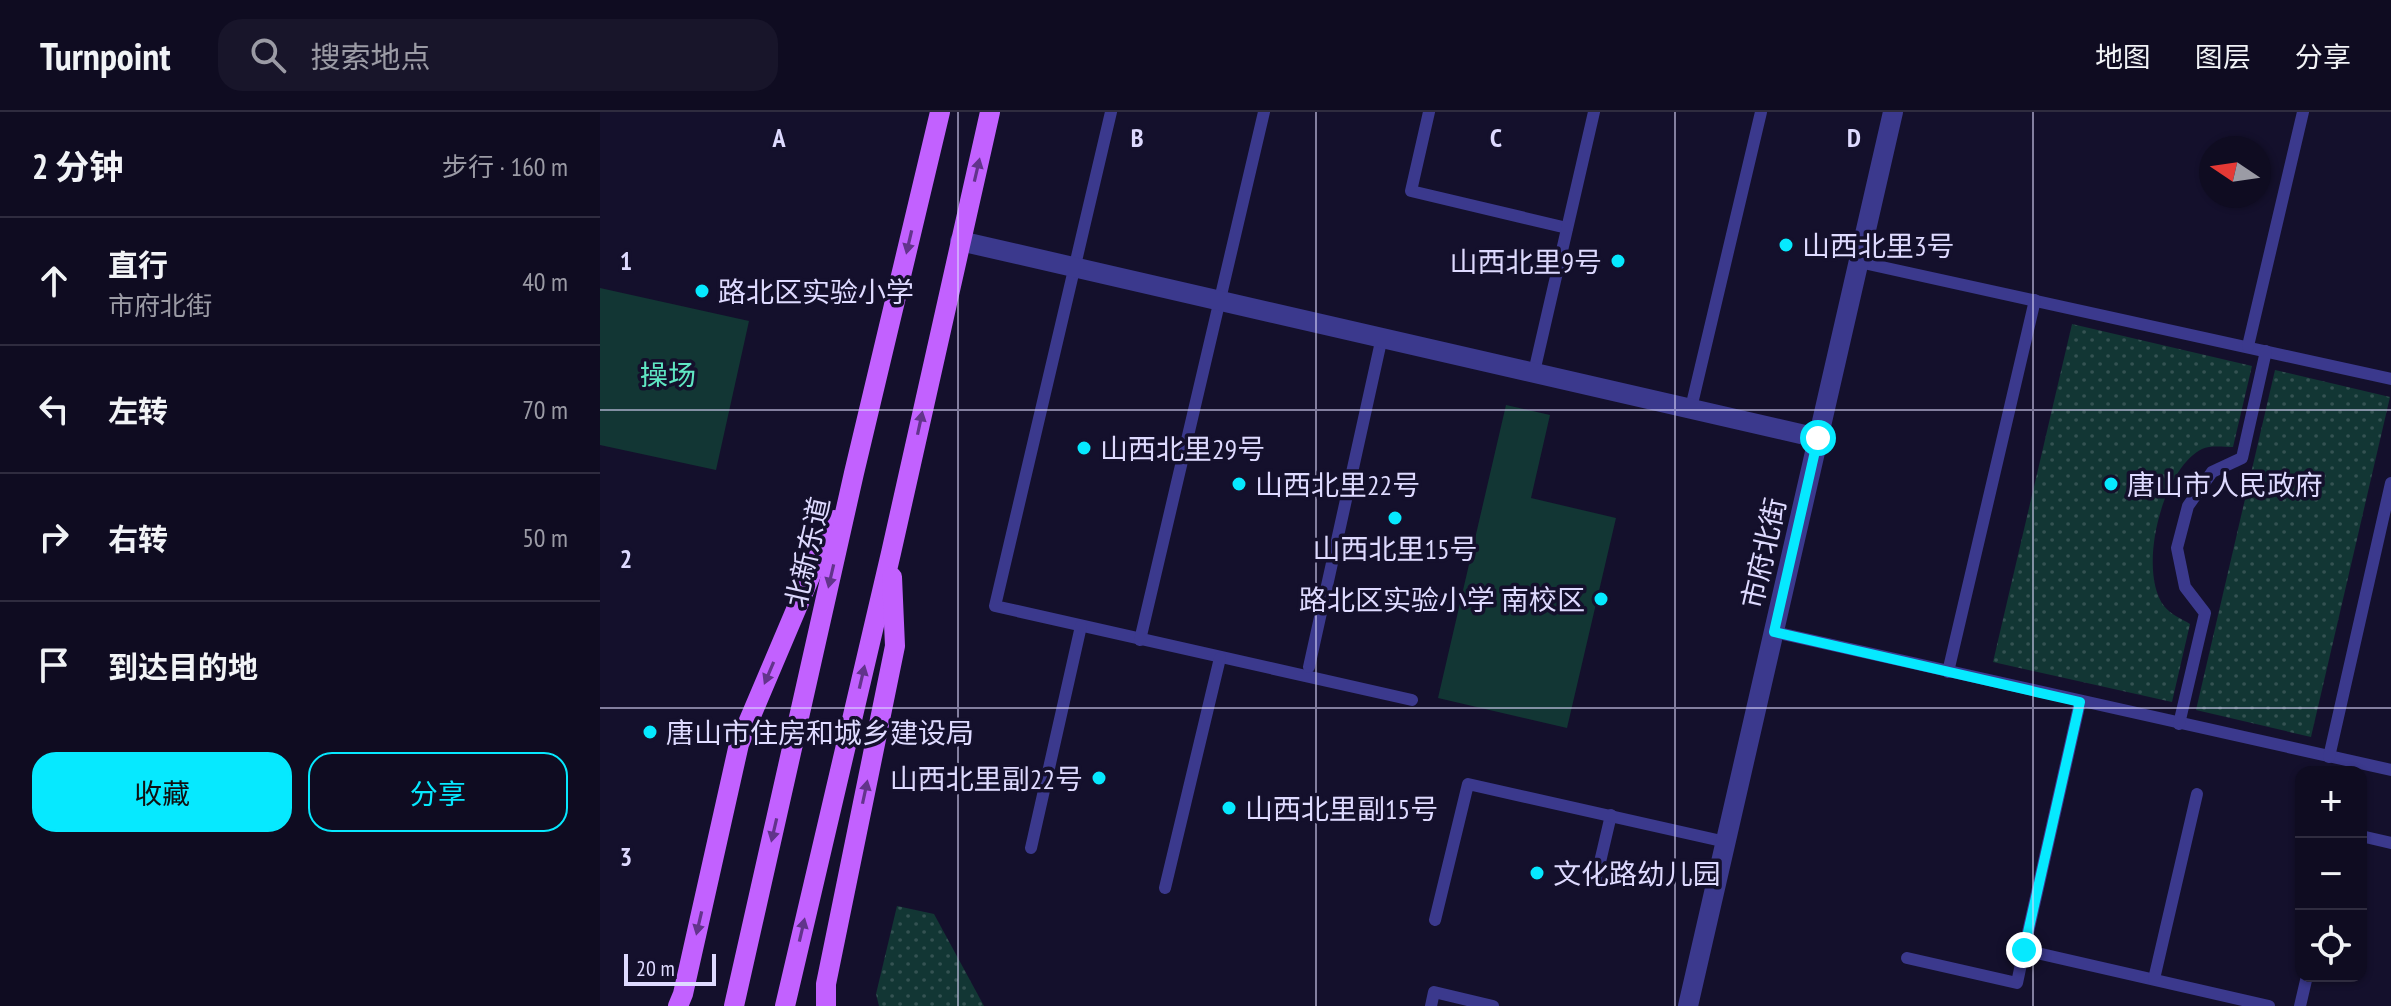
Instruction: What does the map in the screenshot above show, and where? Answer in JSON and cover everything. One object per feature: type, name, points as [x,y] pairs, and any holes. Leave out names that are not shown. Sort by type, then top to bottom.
[{"type":"main road","name":"北新东道","points":[[734,1006],[854,473],[940,112]]},
{"type":"main road","points":[[785,1006],[990,112]]},
{"type":"main road","points":[[678,1006],[739,744],[854,473]]},
{"type":"main road","points":[[826,1006],[826,984],[895,646],[891,553]]},
{"type":"street","name":"市府北街","points":[[1688,1006],[1893,112]]},
{"type":"street","points":[[960,241],[1818,438]]},
{"type":"lane","points":[[1111,112],[995,606],[1412,700]]},
{"type":"lane","points":[[1140,640],[1264,112]]},
{"type":"lane","points":[[1429,112],[1411,191],[1567,228]]},
{"type":"lane","points":[[1534,372],[1594,112]]},
{"type":"lane","points":[[1691,408],[1761,112]]},
{"type":"lane","points":[[2248,346],[2303,112]]},
{"type":"lane","points":[[1859,262],[2391,379]]},
{"type":"lane","points":[[1948,672],[2035,300]]},
{"type":"lane","points":[[1309,667],[1382,337]]},
{"type":"lane","points":[[2179,724],[2205,613],[2185,587],[2177,548],[2188,506],[2212,472],[2242,458],[2266,351]]},
{"type":"lane","points":[[2329,757],[2391,483]]},
{"type":"lane","points":[[1031,848],[1081,626]]},
{"type":"lane","points":[[1774,632],[2391,770]]},
{"type":"lane","points":[[1165,888],[1220,658]]},
{"type":"lane","points":[[1907,958],[2017,983],[2080,702]]},
{"type":"lane","points":[[1435,920],[1468,784],[1726,842]]},
{"type":"lane","points":[[2154,979],[2197,794]]},
{"type":"lane","points":[[1596,879],[1611,815]]},
{"type":"lane","points":[[2367,837],[2391,843]]},
{"type":"lane","points":[[2024,950],[2269,1006]]},
{"type":"lane","points":[[2300,1006],[2306,982]]},
{"type":"lane","points":[[1431,1006],[1434,992],[1493,1006]]},
{"type":"green space","name":"操场","points":[[600,288],[749,321],[716,470],[600,445]]},
{"type":"green space","points":[[2072,324],[2252,366],[2233,447],[2205,448],[2188,460],[2175,477],[2158,522],[2153,569],[2156,590],[2167,609],[2190,624],[2172,702],[1993,662]]},
{"type":"green space","points":[[2275,370],[2390,397],[2311,737],[2196,710]]},
{"type":"green space","points":[[1506,405],[1550,415],[1531,498],[1616,518],[1567,728],[1438,698]]},
{"type":"green space","points":[[897,906],[934,914],[984,1006],[879,1006],[876,994]]},
{"type":"place","name":"山西北里3号","points":[[1786,245]]},
{"type":"place","name":"山西北里9号","points":[[1618,261]]},
{"type":"place","name":"路北区实验小学","points":[[702,291]]},
{"type":"place","name":"山西北里29号","points":[[1084,448]]},
{"type":"place","name":"山西北里22号","points":[[1239,484]]},
{"type":"place","name":"唐山市人民政府","points":[[2111,484]]},
{"type":"place","name":"山西北里15号","points":[[1395,518]]},
{"type":"place","name":"路北区实验小学 南校区","points":[[1601,599]]},
{"type":"place","name":"唐山市住房和城乡建设局","points":[[650,732]]},
{"type":"place","name":"山西北里副22号","points":[[1099,778]]},
{"type":"place","name":"山西北里副15号","points":[[1229,808]]},
{"type":"place","name":"文化路幼儿园","points":[[1537,873]]},
{"type":"route","points":[[1818,438],[1774,632],[2080,702],[2024,950]]}]
